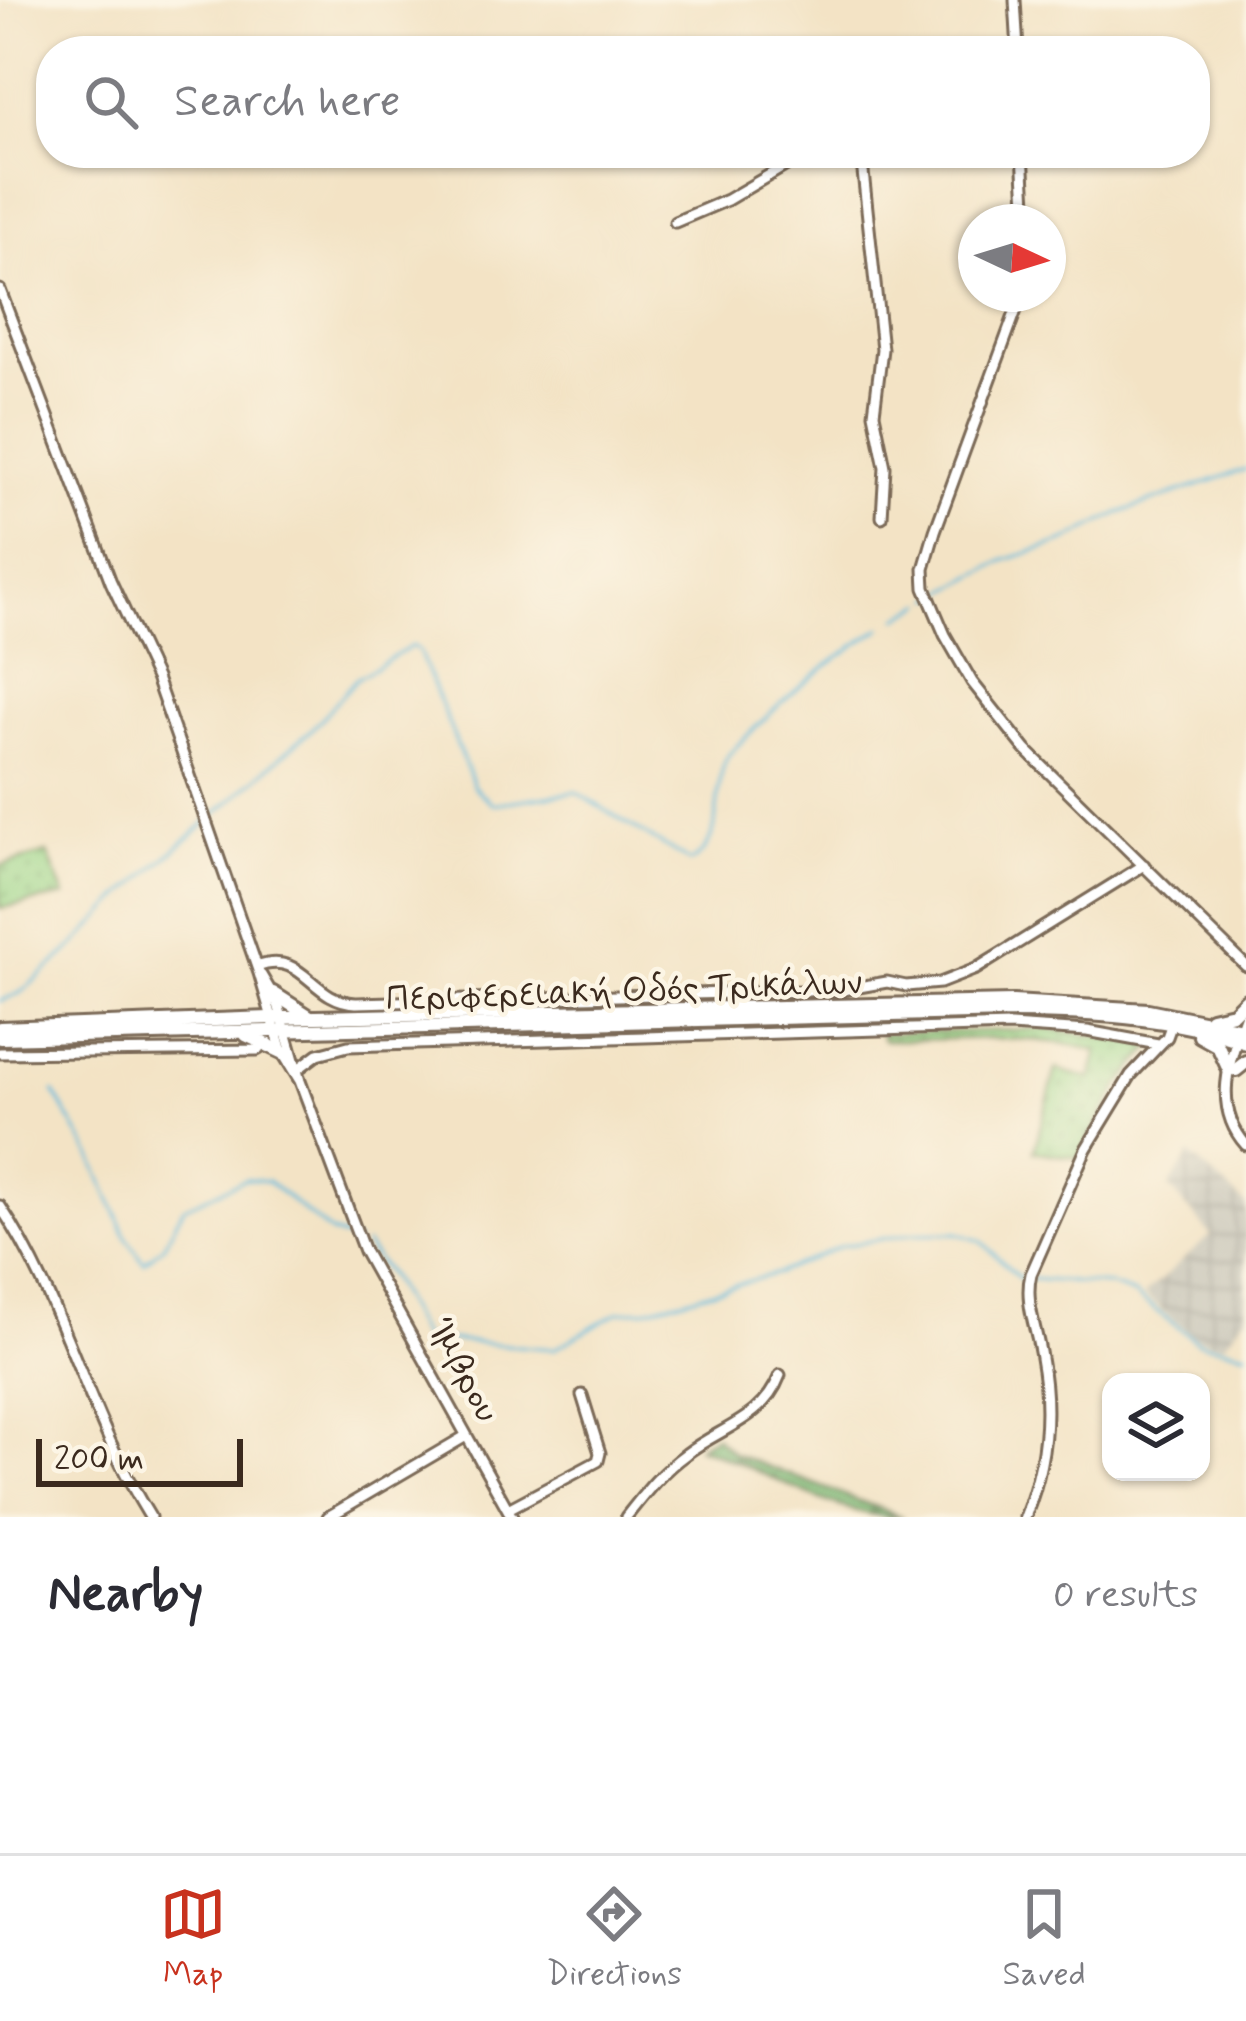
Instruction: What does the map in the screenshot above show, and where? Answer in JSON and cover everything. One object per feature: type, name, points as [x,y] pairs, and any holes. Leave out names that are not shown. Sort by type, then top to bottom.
[{"type":"main road","points":[[273,993],[315,1019]]},
{"type":"main road","points":[[1204,1019],[1233,1013],[1246,1000]]},
{"type":"main road","name":"Περιφερειακή Οδός Τρικάλων","points":[[0,1028],[278,1033],[315,1019],[1027,1002],[1204,1019],[1244,1033]]},
{"type":"main road","name":"Περιφερειακή Οδός Τρικάλων","points":[[0,1038],[1006,1012],[1105,1017],[1244,1033]]},
{"type":"main road","points":[[1174,1026],[1218,1046],[1235,1071]]},
{"type":"street","points":[[1016,0],[1017,36]]},
{"type":"street","points":[[675,222],[727,200],[781,168]]},
{"type":"street","points":[[863,168],[882,349],[874,413],[885,467],[882,517]]},
{"type":"street","points":[[1025,168],[1026,204]]},
{"type":"street","points":[[0,290],[5,315],[110,582],[156,679],[278,1033],[299,1075]]},
{"type":"street","points":[[1015,312],[929,549],[924,575],[934,612],[964,670],[1003,723],[1246,966]]},
{"type":"street","points":[[258,970],[277,962],[293,965],[323,994],[345,1003],[842,990],[893,982],[917,986],[955,979],[976,969],[1144,865]]},
{"type":"street","points":[[258,970],[273,993],[278,1033],[299,1075]]},
{"type":"street","points":[[299,1075],[317,1054],[348,1046],[550,1038],[1010,1026],[1087,1031],[1158,1044]]},
{"type":"street","points":[[1025,1517],[1041,1466],[1047,1419],[1028,1286],[1031,1274],[1086,1149],[1131,1075],[1174,1026]]},
{"type":"street","points":[[0,1052],[257,1050],[278,1033]]},
{"type":"street","points":[[1244,1033],[1227,1119],[1246,1145]]},
{"type":"street","name":"Ίμβρου","points":[[299,1075],[364,1251],[510,1513]]},
{"type":"street","points":[[0,1206],[43,1277],[107,1438],[150,1517]]},
{"type":"street","points":[[626,1517],[673,1463],[758,1410],[780,1375]]},
{"type":"street","points":[[510,1513],[598,1461],[582,1395]]},
{"type":"street","points":[[328,1517],[466,1436]]},
{"type":"shaded area","points":[[1190,1154],[1246,1205],[1246,1315],[1224,1344],[1195,1337],[1144,1295],[1211,1235],[1169,1187]]},
{"type":"green space","points":[[47,853],[65,896],[0,908],[0,866]]},
{"type":"green space","points":[[1050,1029],[1152,1046],[1120,1085],[1078,1158],[1034,1151],[1056,1069],[1091,1079],[1098,1051],[1018,1039],[883,1040],[881,1034]]},
{"type":"green space","points":[[715,1436],[734,1454],[902,1517],[824,1501],[698,1447]]},
{"type":"waterway","points":[[933,598],[1003,561],[1066,541],[1119,513],[1246,469]]},
{"type":"waterway","points":[[899,618],[925,603]]},
{"type":"waterway","points":[[0,1001],[20,993],[67,953],[119,899],[312,729],[356,679],[412,646],[419,651],[474,787],[492,804],[576,792],[690,862],[710,841],[729,754],[801,686],[882,628]]},
{"type":"waterway","points":[[54,1092],[144,1263],[163,1246],[184,1207],[246,1179],[267,1181],[331,1233],[356,1242]]},
{"type":"waterway","points":[[365,1244],[389,1275],[422,1338],[554,1349],[618,1312],[643,1310],[778,1273],[841,1246],[910,1234],[957,1233],[981,1241],[1019,1278],[1109,1285],[1134,1294],[1198,1342],[1246,1352]]}]
